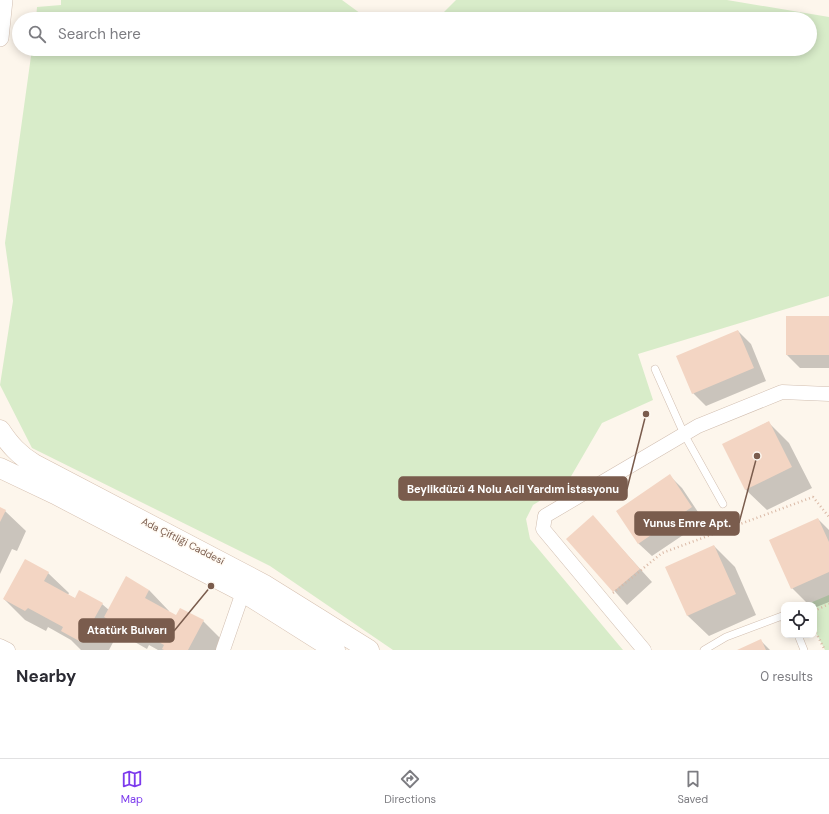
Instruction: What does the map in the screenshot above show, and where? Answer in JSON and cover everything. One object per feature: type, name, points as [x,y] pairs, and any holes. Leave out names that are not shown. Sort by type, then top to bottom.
[{"type":"main road","name":"Ada Çiftliği Caddesi","points":[[0,430],[8,443],[20,455],[34,464],[263,584],[369,650]]},
{"type":"main road","name":"Ada Çiftliği Caddesi","points":[[0,468],[55,494],[243,592],[335,650]]},
{"type":"street","points":[[0,38],[4,0]]},
{"type":"street","points":[[644,650],[543,529],[545,516],[698,426],[782,392],[829,394]]},
{"type":"street","points":[[223,650],[243,592]]},
{"type":"street","points":[[0,646],[8,650]]},
{"type":"lane","points":[[655,369],[684,434],[724,504]]},
{"type":"lane","points":[[704,650],[726,637],[781,616]]},
{"type":"lane","points":[[799,638],[804,650]]},
{"type":"path","points":[[603,601],[662,553],[813,497],[829,517]]},
{"type":"path","points":[[817,610],[829,604]]},
{"type":"path","points":[[817,635],[825,650]]},
{"type":"green space","points":[[61,0],[342,0],[358,12],[37,12],[37,7],[61,5]]},
{"type":"green space","points":[[456,0],[727,0],[799,12],[444,12]]},
{"type":"green space","points":[[817,15],[829,17],[829,296],[638,354],[653,400],[602,423],[566,485],[533,505],[526,519],[530,539],[623,650],[393,650],[270,566],[32,448],[0,385],[13,301],[5,243],[31,56],[817,56]]},
{"type":"green space","points":[[829,595],[829,650],[825,650],[817,635],[817,602],[812,602]]},
{"type":"building","points":[[786,316],[829,316],[829,355],[786,355]]},
{"type":"building","points":[[738,330],[754,368],[692,394],[676,356]]},
{"type":"building","points":[[769,421],[792,467],[745,490],[722,444]]},
{"type":"building","points":[[670,474],[692,507],[638,544],[616,511]]},
{"type":"building","points":[[0,507],[6,510],[0,522]]},
{"type":"building","points":[[593,515],[640,569],[613,592],[566,539]]},
{"type":"building","points":[[818,518],[829,542],[829,572],[791,589],[769,540]]},
{"type":"building","points":[[714,545],[736,594],[687,616],[665,567]]},
{"type":"building","points":[[25,559],[49,572],[44,581],[75,598],[79,590],[103,603],[81,642],[61,631],[63,627],[28,608],[25,611],[3,599]]},
{"type":"building","points":[[126,576],[149,590],[145,598],[176,615],[180,608],[204,620],[188,650],[164,650],[162,649],[164,645],[129,625],[126,629],[104,617]]},
{"type":"building","points":[[761,639],[766,650],[737,650]]},
{"type":"place","name":"Beylikdüzü 4 Nolu Acil Yardım İstasyonu","points":[[646,414]]},
{"type":"place","name":"Yunus Emre Apt.","points":[[757,456]]},
{"type":"place","name":"Atatürk Bulvarı","points":[[211,586]]}]
